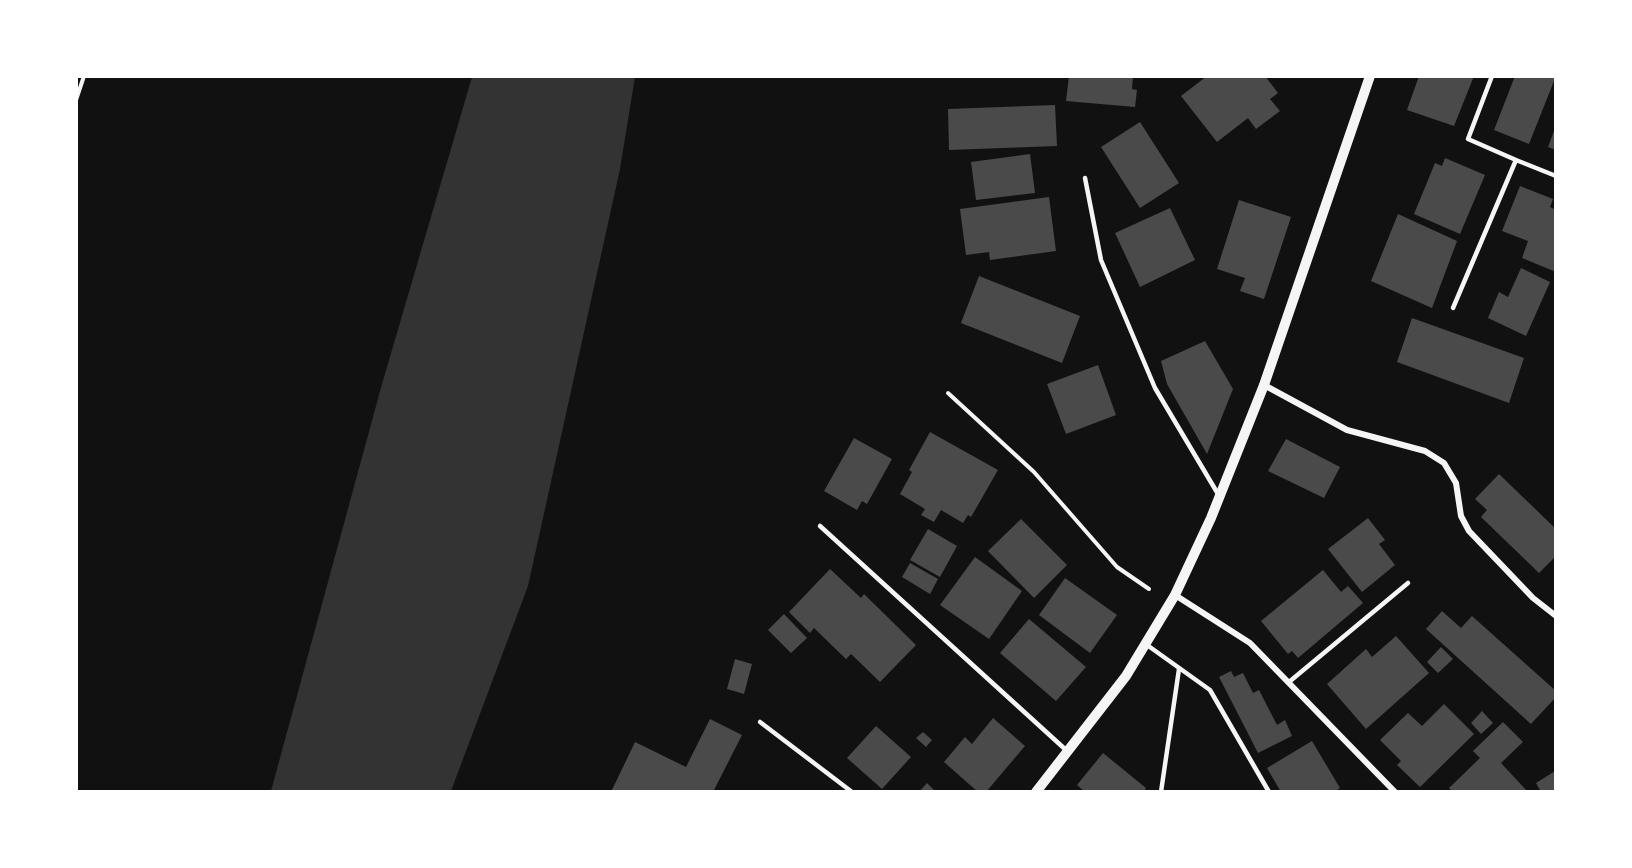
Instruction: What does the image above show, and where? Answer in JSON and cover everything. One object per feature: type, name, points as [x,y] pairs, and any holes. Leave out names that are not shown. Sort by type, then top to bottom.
[{"type":"street","points":[[1036,792],[1146,645],[1175,595],[1220,496],[1264,385],[1370,76]]},
{"type":"street","points":[[1264,385],[1347,430],[1425,451],[1444,463],[1456,483],[1461,516],[1468,531],[1533,598],[1556,616]]},
{"type":"street","points":[[1175,595],[1250,643],[1395,792]]},
{"type":"lane","points":[[1492,76],[1468,139],[1556,176]]},
{"type":"lane","points":[[1453,308],[1516,160]]},
{"type":"lane","points":[[1085,178],[1101,260],[1155,388],[1220,496]]},
{"type":"lane","points":[[820,526],[1068,752]]},
{"type":"lane","points":[[1289,682],[1408,583]]},
{"type":"lane","points":[[1146,645],[1210,690],[1269,792]]},
{"type":"lane","points":[[1161,792],[1179,669]]},
{"type":"lane","points":[[760,722],[852,792]]},
{"type":"path","points":[[76,100],[84,76]]},
{"type":"path","points":[[948,393],[1034,472],[1117,567],[1150,589]]},
{"type":"shaded area","points":[[472,77],[635,77],[620,169],[528,586],[451,791],[271,791],[382,384]]},
{"type":"building","points":[[1069,76],[1133,76],[1132,89],[1137,90],[1135,107],[1066,101]]},
{"type":"building","points":[[1207,76],[1265,76],[1278,93],[1270,99],[1280,111],[1256,129],[1248,118],[1217,142],[1181,96]]},
{"type":"building","points":[[1419,76],[1474,76],[1454,126],[1407,110]]},
{"type":"building","points":[[1515,76],[1556,76],[1529,144],[1494,130]]},
{"type":"building","points":[[1055,105],[1057,146],[949,150],[948,109]]},
{"type":"building","points":[[1140,122],[1179,183],[1140,208],[1101,147]]},
{"type":"building","points":[[1556,128],[1556,150],[1548,147]]},
{"type":"building","points":[[1030,154],[1035,193],[976,200],[971,162]]},
{"type":"building","points":[[1445,158],[1485,175],[1460,234],[1414,214],[1435,163],[1442,166]]},
{"type":"building","points":[[1520,186],[1553,199],[1550,207],[1556,210],[1556,272],[1522,258],[1528,241],[1502,231]]},
{"type":"building","points":[[1049,197],[1056,251],[990,260],[989,252],[966,255],[960,209]]},
{"type":"building","points":[[1239,200],[1291,217],[1264,299],[1240,291],[1245,278],[1217,269]]},
{"type":"building","points":[[1170,208],[1195,260],[1140,287],[1115,233]]},
{"type":"building","points":[[1398,214],[1457,241],[1432,308],[1371,281]]},
{"type":"building","points":[[1521,268],[1550,282],[1526,336],[1488,318],[1499,292],[1508,297]]},
{"type":"building","points":[[979,276],[1080,316],[1062,363],[961,323]]},
{"type":"building","points":[[1412,318],[1524,358],[1509,403],[1397,362]]},
{"type":"building","points":[[1205,341],[1233,389],[1207,454],[1167,384],[1161,361]]},
{"type":"building","points":[[1098,365],[1116,415],[1066,434],[1047,384]]},
{"type":"building","points":[[930,432],[998,470],[971,517],[968,515],[963,523],[941,510],[934,522],[921,515],[925,509],[900,494],[912,472],[909,470]]},
{"type":"building","points":[[854,438],[892,459],[867,504],[862,501],[857,510],[824,491]]},
{"type":"building","points":[[1286,439],[1340,467],[1324,498],[1268,471]]},
{"type":"building","points":[[1499,474],[1556,529],[1556,556],[1539,573],[1481,517],[1487,510],[1475,499]]},
{"type":"building","points":[[1368,518],[1385,540],[1379,544],[1395,565],[1362,592],[1328,549]]},
{"type":"building","points":[[1021,519],[1067,565],[1034,598],[988,551]]},
{"type":"building","points":[[928,529],[957,546],[940,577],[910,560]]},
{"type":"building","points":[[975,557],[1022,591],[989,639],[940,605]]},
{"type":"building","points":[[910,563],[938,579],[930,594],[902,577]]},
{"type":"building","points":[[830,569],[861,598],[864,594],[916,645],[880,682],[851,654],[846,659],[814,628],[810,633],[789,612]]},
{"type":"building","points":[[1323,570],[1341,592],[1348,586],[1363,603],[1298,658],[1292,651],[1288,654],[1261,621]]},
{"type":"building","points":[[1065,578],[1117,615],[1090,653],[1039,615]]},
{"type":"building","points":[[1442,611],[1461,628],[1472,616],[1556,691],[1556,697],[1531,724],[1426,629]]},
{"type":"building","points":[[784,614],[807,638],[791,653],[768,630]]},
{"type":"building","points":[[1029,619],[1086,667],[1056,701],[1000,653]]},
{"type":"building","points":[[1396,636],[1429,673],[1366,729],[1327,684],[1366,649],[1372,657]]},
{"type":"building","points":[[1441,647],[1453,659],[1438,673],[1427,662]]},
{"type":"building","points":[[735,659],[752,664],[744,694],[727,689]]},
{"type":"building","points":[[1231,671],[1234,677],[1243,673],[1253,693],[1259,690],[1277,725],[1285,720],[1292,736],[1258,753],[1219,677]]},
{"type":"building","points":[[1444,704],[1474,734],[1420,787],[1397,765],[1401,761],[1380,740],[1408,713],[1422,726]]},
{"type":"building","points":[[1482,711],[1493,723],[1481,734],[1471,723]]},
{"type":"building","points":[[993,718],[1025,746],[986,792],[978,792],[944,762],[965,737],[972,744]]},
{"type":"building","points":[[710,719],[742,735],[713,792],[611,792],[635,742],[686,767]]},
{"type":"building","points":[[1503,722],[1523,742],[1501,763],[1528,792],[1453,792],[1449,788],[1480,758],[1473,751]]},
{"type":"building","points":[[876,726],[911,757],[882,789],[847,758]]},
{"type":"building","points":[[923,732],[932,740],[926,747],[916,738]]},
{"type":"building","points":[[1312,741],[1340,788],[1334,792],[1281,792],[1267,768]]},
{"type":"building","points":[[1103,753],[1146,788],[1144,792],[1085,792],[1077,785]]},
{"type":"building","points":[[1555,771],[1556,792],[1541,792],[1536,783]]},
{"type":"building","points":[[927,783],[936,792],[919,792]]}]
